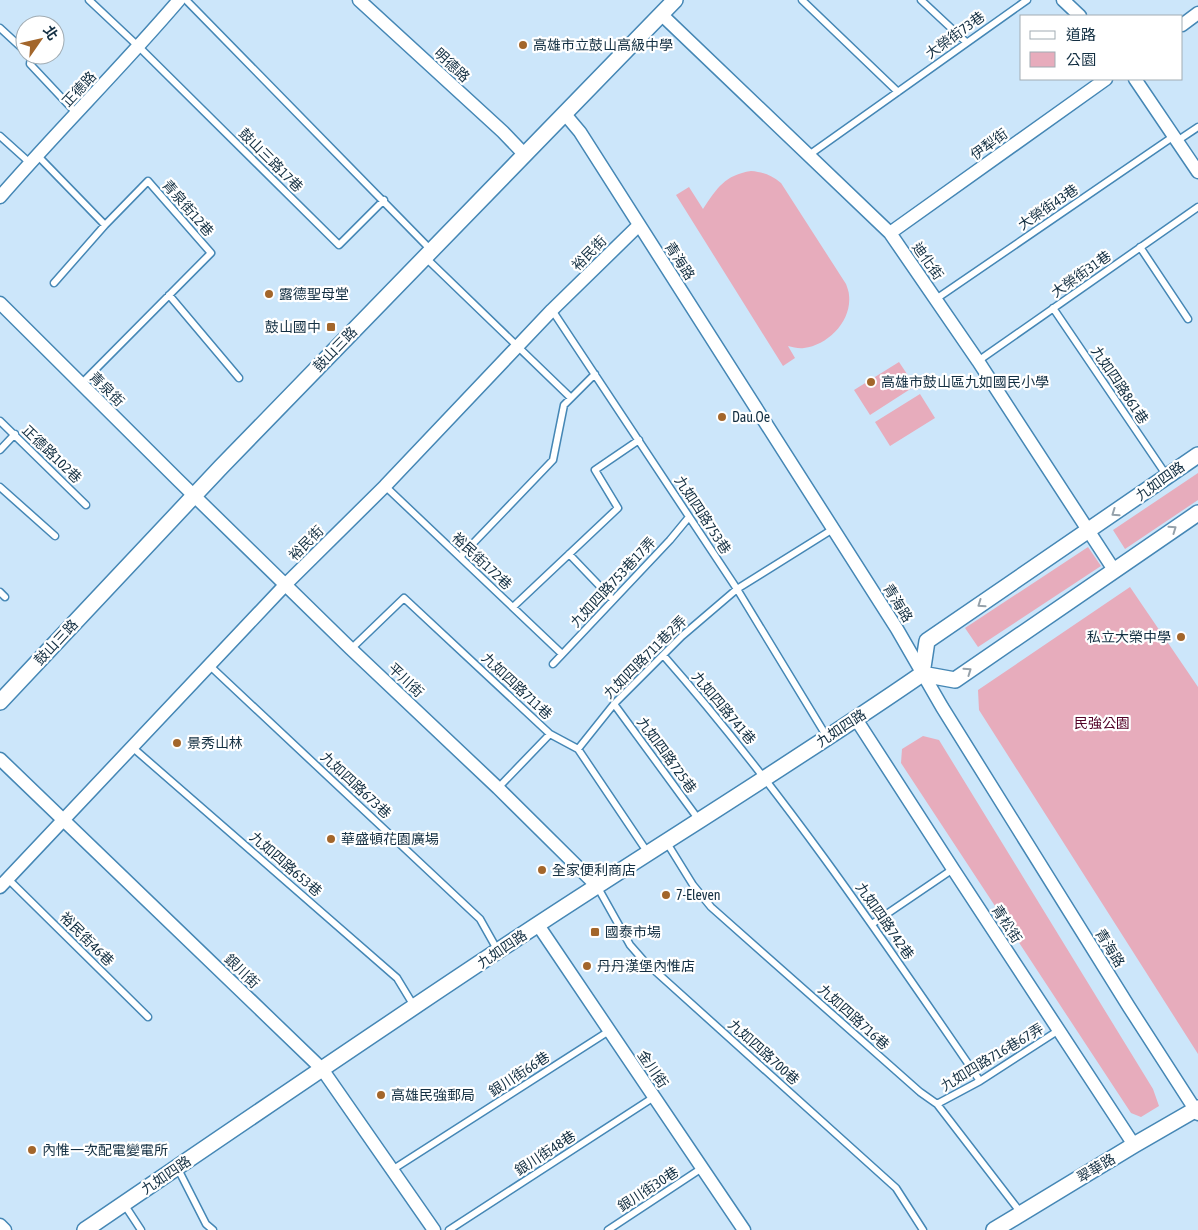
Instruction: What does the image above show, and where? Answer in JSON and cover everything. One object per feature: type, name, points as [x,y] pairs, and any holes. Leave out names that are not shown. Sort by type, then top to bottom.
[{"type":"street","name":"正德路","points":[[0,197],[139,47],[179,0]]},
{"type":"street","name":"明德路","points":[[359,0],[503,132],[524,154]]},
{"type":"street","name":"鼓山三路","points":[[0,702],[194,496],[675,0]]},
{"type":"street","points":[[1063,0],[1079,15]]},
{"type":"street","points":[[1183,23],[1198,13]]},
{"type":"street","name":"迪化街","points":[[662,15],[890,233],[978,362],[1114,570]]},
{"type":"street","name":"伊犁街","points":[[890,233],[1105,80]]},
{"type":"street","points":[[1136,80],[1198,172]]},
{"type":"street","name":"青海路","points":[[564,113],[580,132],[897,629],[922,674],[1129,1007],[1197,1111]]},
{"type":"street","name":"裕民街","points":[[4,883],[286,584],[385,486],[552,310],[639,225]]},
{"type":"street","name":"青泉街","points":[[0,303],[194,496]]},
{"type":"street","name":"九如四路","points":[[85,1230],[498,951],[667,843],[922,674],[927,642],[1198,455]]},
{"type":"street","name":"平川街","points":[[194,496],[351,649],[498,788],[597,886]]},
{"type":"street","points":[[922,674],[955,680],[1198,512]]},
{"type":"street","name":"青松街","points":[[856,719],[1134,1145]]},
{"type":"street","name":"銀川街","points":[[0,759],[322,1069],[434,1230]]},
{"type":"street","name":"金川街","points":[[538,925],[744,1230]]},
{"type":"street","name":"翠華路","points":[[994,1230],[1134,1145],[1197,1111]]},
{"type":"street","points":[[0,1225],[5,1230]]},
{"type":"lane","points":[[89,0],[139,47]]},
{"type":"lane","points":[[186,0],[384,200],[428,253],[571,398]]},
{"type":"lane","points":[[802,0],[898,92]]},
{"type":"lane","points":[[922,0],[966,42]]},
{"type":"lane","name":"大榮街73巷","points":[[809,155],[1027,0]]},
{"type":"lane","points":[[0,28],[15,42]]},
{"type":"lane","name":"鼓山三路17巷","points":[[139,47],[339,245],[384,200]]},
{"type":"lane","points":[[31,65],[77,114]]},
{"type":"lane","name":"大榮街43巷","points":[[936,299],[1176,139],[1198,127]]},
{"type":"lane","points":[[0,136],[34,159],[105,225],[54,283]]},
{"type":"lane","name":"青泉街12巷","points":[[81,384],[211,253],[148,181],[105,225]]},
{"type":"lane","name":"大榮街31巷","points":[[978,362],[1198,207]]},
{"type":"lane","points":[[1140,247],[1188,319]]},
{"type":"lane","points":[[169,295],[239,378]]},
{"type":"lane","name":"九如四路861巷","points":[[1053,308],[1167,476]]},
{"type":"lane","name":"九如四路753巷","points":[[552,310],[737,589],[827,737]]},
{"type":"lane","points":[[460,557],[553,460],[564,404],[596,374]]},
{"type":"lane","name":"正德路102巷","points":[[0,421],[86,505]]},
{"type":"lane","points":[[0,450],[15,434]]},
{"type":"lane","points":[[513,607],[618,508],[595,470],[639,440]]},
{"type":"lane","name":"裕民街172巷","points":[[385,486],[562,654]]},
{"type":"lane","points":[[0,487],[55,536]]},
{"type":"lane","name":"九如四路753巷17弄","points":[[553,664],[670,540],[689,517]]},
{"type":"lane","name":"九如四路711巷2弄","points":[[578,749],[614,704],[682,636],[737,589],[833,529]]},
{"type":"lane","points":[[569,554],[613,600]]},
{"type":"lane","name":"九如四路711巷","points":[[351,649],[404,598],[550,734],[578,749],[648,854]]},
{"type":"lane","name":"九如四路741巷","points":[[663,655],[707,705],[765,778]]},
{"type":"lane","name":"九如四路673巷","points":[[209,665],[480,919],[498,951]]},
{"type":"lane","name":"九如四路725巷","points":[[614,704],[699,820]]},
{"type":"lane","points":[[498,788],[550,734]]},
{"type":"lane","name":"九如四路653巷","points":[[132,747],[397,978],[415,1007]]},
{"type":"lane","name":"九如四路742巷","points":[[765,778],[872,924],[980,1080]]},
{"type":"lane","name":"九如四路716巷","points":[[667,843],[693,885],[711,907],[920,1092],[937,1104],[1021,1214]]},
{"type":"lane","points":[[872,924],[953,869]]},
{"type":"lane","name":"裕民街46巷","points":[[4,883],[148,1017]]},
{"type":"lane","name":"九如四路700巷","points":[[597,886],[630,945],[639,955],[886,1181],[896,1188],[923,1230]]},
{"type":"lane","name":"九如四路716巷67弄","points":[[937,1104],[980,1080],[1059,1030]]},
{"type":"lane","name":"銀川街66巷","points":[[392,1170],[608,1031]]},
{"type":"lane","name":"銀川街48巷","points":[[450,1230],[654,1097]]},
{"type":"lane","points":[[177,1167],[206,1224],[213,1230]]},
{"type":"lane","name":"銀川街30巷","points":[[608,1230],[702,1168]]},
{"type":"lane","points":[[124,1203],[141,1230]]},
{"type":"green space","points":[[751,171],[767,174],[781,183],[846,284],[849,294],[847,314],[837,330],[830,337],[813,346],[800,348],[788,346],[795,358],[783,366],[676,195],[689,187],[703,209],[728,179]]},
{"type":"green space","points":[[899,362],[915,386],[870,415],[854,390]]},
{"type":"green space","points":[[920,394],[935,418],[890,446],[875,422]]},
{"type":"green space","points":[[1198,473],[1198,500],[1125,549],[1113,530]]},
{"type":"green space","points":[[1088,547],[1101,566],[978,647],[965,628]]},
{"type":"green space","name":"民強公園","points":[[1130,587],[1198,687],[1198,1054],[979,710],[978,690]]},
{"type":"green space","points":[[923,736],[939,740],[1153,1089],[1159,1106],[1141,1117],[1131,1113],[901,763],[902,749]]},
{"type":"place","name":"高雄市立鼓山高級中學","points":[[523,45]]},
{"type":"place","name":"露德聖母堂","points":[[269,294]]},
{"type":"place","name":"鼓山國中","points":[[331,327]]},
{"type":"place","name":"高雄市鼓山區九如國民小學","points":[[871,382]]},
{"type":"place","name":"Dau.Oe","points":[[722,417]]},
{"type":"place","name":"私立大榮中學","points":[[1181,637]]},
{"type":"place","name":"景秀山林","points":[[177,743]]},
{"type":"place","name":"華盛頓花園廣場","points":[[331,839]]},
{"type":"place","name":"全家便利商店","points":[[542,870]]},
{"type":"place","name":"7-Eleven","points":[[666,895]]},
{"type":"place","name":"國泰市場","points":[[595,932]]},
{"type":"place","name":"丹丹漢堡內惟店","points":[[587,966]]},
{"type":"place","name":"高雄民強郵局","points":[[381,1095]]},
{"type":"place","name":"內惟一次配電變電所","points":[[32,1150]]}]
